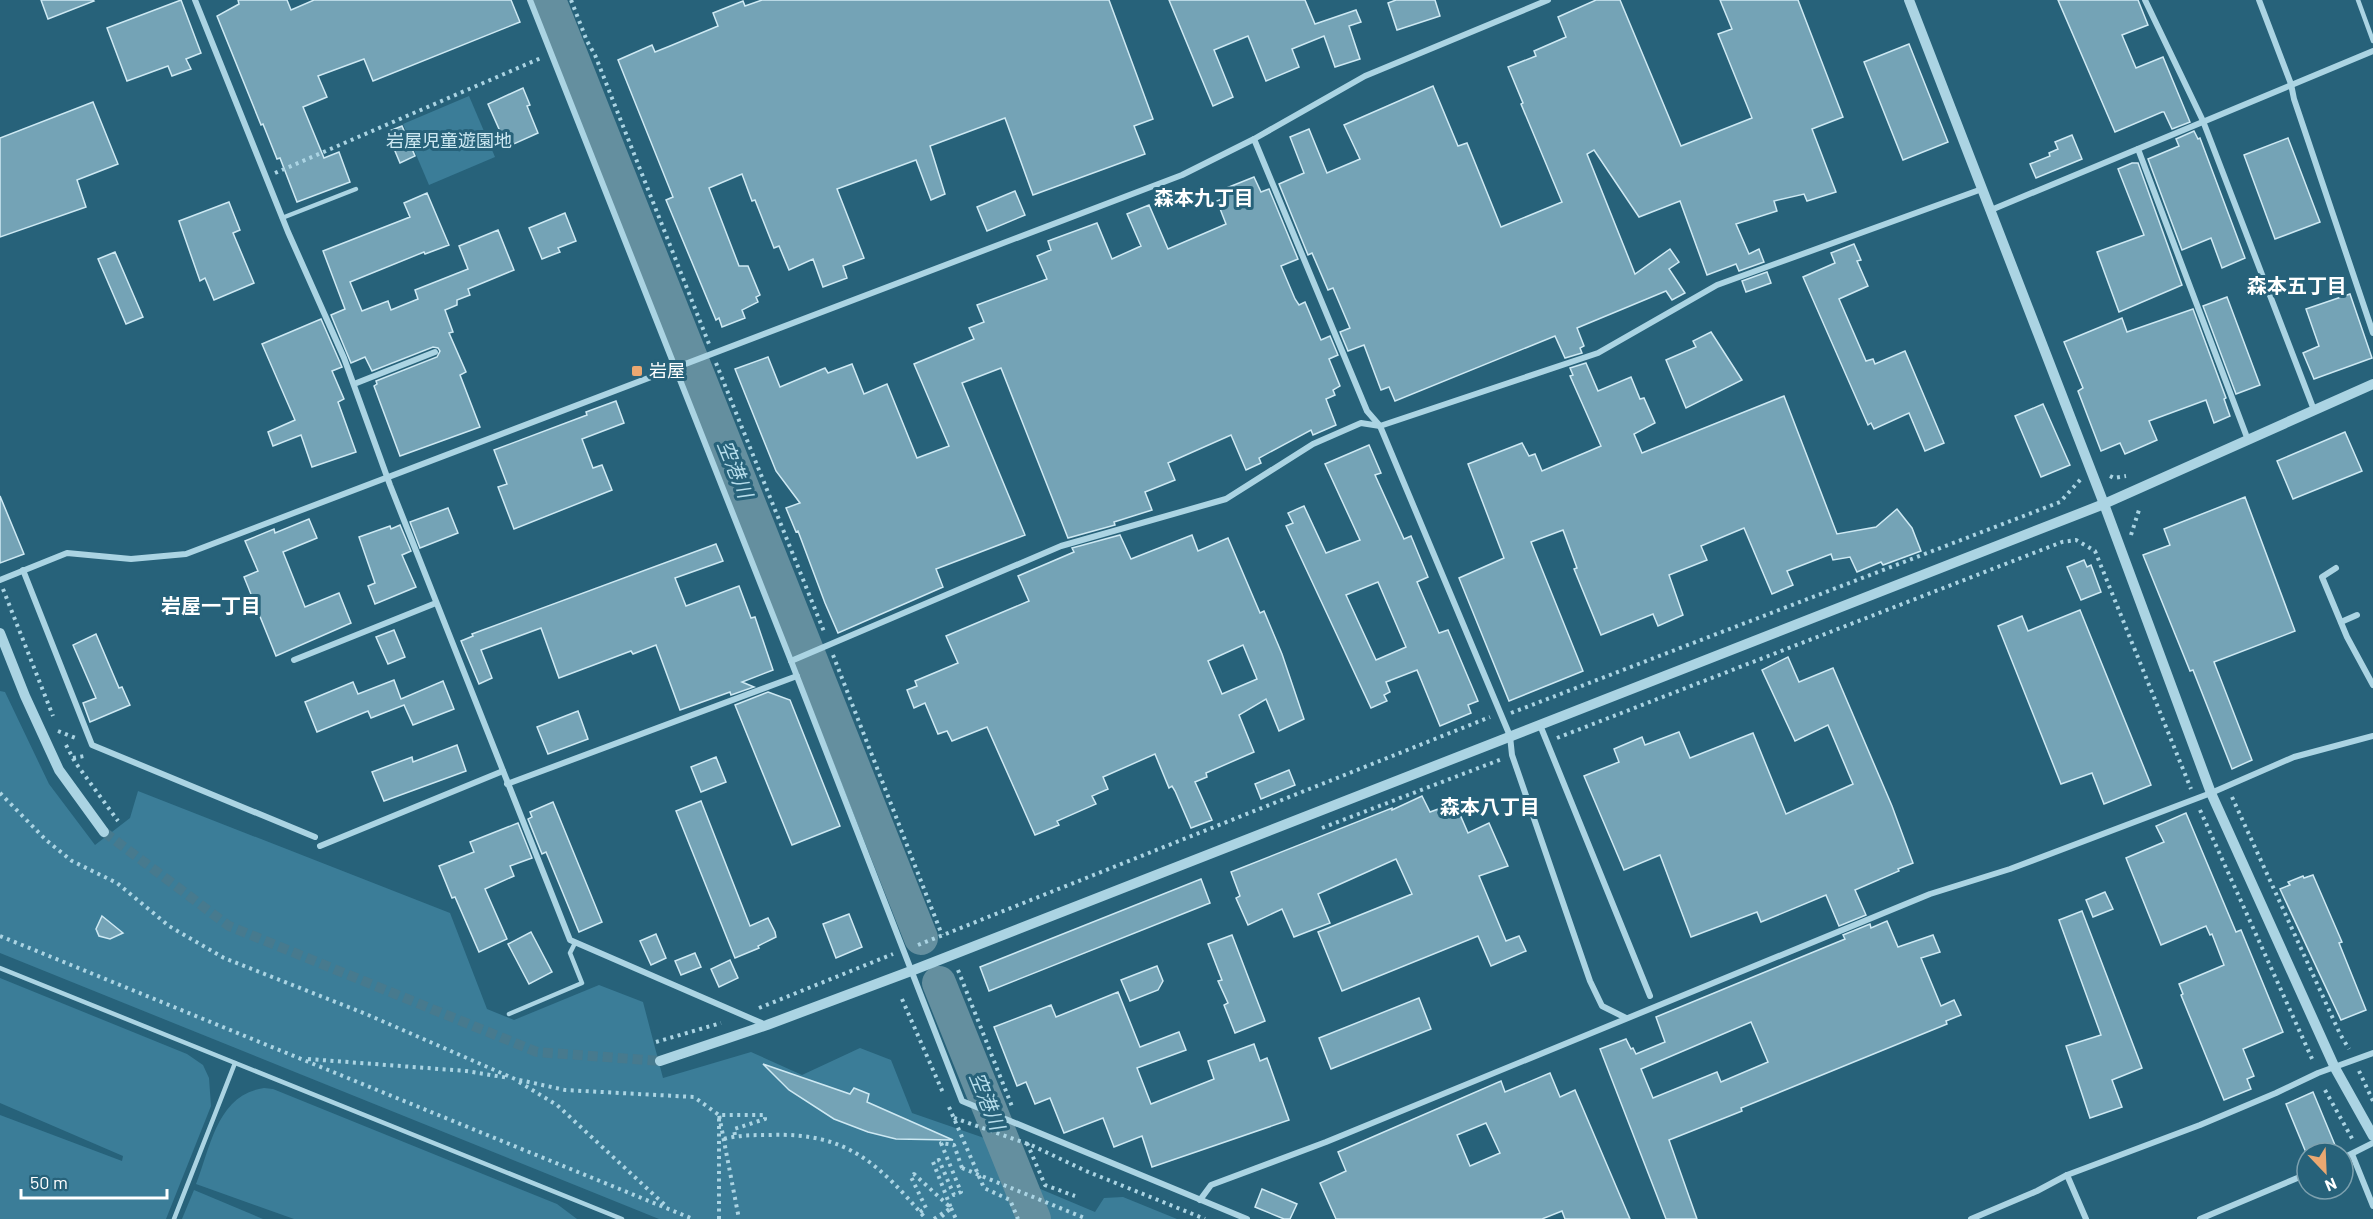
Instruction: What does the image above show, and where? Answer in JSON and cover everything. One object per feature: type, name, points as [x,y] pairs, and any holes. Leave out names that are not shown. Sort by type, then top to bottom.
[{"type":"street","points":[[195,0],[282,218],[354,384],[436,603],[570,940],[767,1025]]},
{"type":"street","points":[[530,0],[962,1101],[1247,1219]]},
{"type":"street","points":[[0,581],[67,553],[131,559],[186,554],[389,478],[1182,175],[1254,139],[1365,76],[1548,0]]},
{"type":"street","points":[[1909,0],[2104,504],[2211,793],[2335,1068],[2373,1136]]},
{"type":"street","points":[[2145,0],[2203,122],[2314,410]]},
{"type":"street","points":[[2259,0],[2291,84],[2294,99],[2373,333]]},
{"type":"street","points":[[1990,210],[2373,51]]},
{"type":"street","points":[[1254,139],[1367,411],[1380,426],[1510,736],[1512,755],[1590,981],[1602,1006],[1626,1018]]},
{"type":"street","points":[[2138,149],[2248,440]]},
{"type":"street","points":[[791,661],[1060,546],[1226,499],[1314,444],[1361,423],[1380,426],[1598,353],[1717,285],[1982,189]]},
{"type":"street","points":[[354,384],[435,352]]},
{"type":"street","points":[[660,1061],[767,1025],[911,971],[2104,504],[2373,384]]},
{"type":"street","points":[[2336,568],[2322,577],[2341,622],[2373,685]]},
{"type":"street","points":[[23,570],[92,745],[315,837]]},
{"type":"street","points":[[294,660],[436,603]]},
{"type":"street","points":[[2341,622],[2357,615]]},
{"type":"street","points":[[0,633],[25,696],[59,770],[104,832]]},
{"type":"street","points":[[507,784],[797,676]]},
{"type":"street","points":[[1540,725],[1650,996]]},
{"type":"street","points":[[1200,1200],[1210,1185],[1326,1142],[1930,894],[2010,869],[2211,793],[2294,757],[2373,736]]},
{"type":"street","points":[[320,846],[503,771]]},
{"type":"street","points":[[1971,1219],[2037,1191],[2067,1175],[2200,1125],[2373,1053]]},
{"type":"street","points":[[2355,1152],[2373,1143]]},
{"type":"street","points":[[2355,1161],[2373,1206]]},
{"type":"street","points":[[2067,1175],[2086,1219]]},
{"type":"street","points":[[2200,1219],[2295,1179]]},
{"type":"lane","points":[[2358,0],[2373,41]]},
{"type":"lane","points":[[282,218],[356,189]]},
{"type":"lane","points":[[509,1014],[582,983],[570,953],[575,943]]},
{"type":"lane","points":[[0,968],[622,1219]]},
{"type":"lane","points":[[174,1219],[235,1063]]},
{"type":"path","points":[[571,0],[595,55],[942,935]]},
{"type":"path","points":[[266,176],[551,54]]},
{"type":"path","points":[[2104,470],[2114,478],[2126,476]]},
{"type":"path","points":[[1547,742],[2062,542],[2076,540],[2095,550],[2195,799],[2313,1061]]},
{"type":"path","points":[[0,581],[61,736]]},
{"type":"path","points":[[65,743],[75,762],[118,821]]},
{"type":"path","points":[[1316,830],[1512,755]]},
{"type":"path","points":[[0,793],[46,840],[72,861],[117,884],[170,926],[224,958],[366,1014],[515,1080],[557,1105],[668,1209]]},
{"type":"path","points":[[0,936],[693,1219]]},
{"type":"path","points":[[656,1042],[742,1015],[892,954]]},
{"type":"path","points":[[950,974],[967,966]]},
{"type":"path","points":[[958,970],[1019,1126],[1045,1185],[1075,1196]]},
{"type":"path","points":[[902,999],[984,1188],[1010,1200],[1018,1219]]},
{"type":"path","points":[[302,1059],[466,1071],[565,1090],[694,1097],[719,1115],[765,1115],[765,1119],[734,1129],[735,1136]]},
{"type":"path","points":[[2359,1071],[2373,1101]]},
{"type":"path","points":[[2325,1090],[2358,1149]]},
{"type":"path","points":[[719,1115],[739,1219]]},
{"type":"path","points":[[719,1115],[719,1219]]},
{"type":"path","points":[[954,1118],[1028,1144],[1086,1171],[1205,1219]]},
{"type":"path","points":[[724,1139],[735,1136],[796,1134],[854,1150],[878,1167],[927,1219]]},
{"type":"path","points":[[956,1219],[933,1162],[939,1160],[954,1195],[961,1192],[941,1143],[954,1146],[962,1168],[1087,1219]]},
{"type":"path","points":[[920,1212],[926,1208],[911,1177],[914,1174],[951,1208]]},
{"type":"path","points":[[934,1219],[951,1208]]},
{"type":"path","points":[[939,1219],[951,1208]]},
{"type":"green space","name":"岩屋児童遊園地","points":[[469,96],[495,157],[429,185],[403,124]]},
{"type":"green space","points":[[0,691],[5,692],[49,784],[95,845],[130,818],[138,791],[450,913],[487,1009],[514,1020],[599,985],[643,1002],[663,1078],[751,1052],[802,1075],[860,1048],[891,1060],[912,1113],[990,1140],[1023,1156],[1038,1188],[1095,1212],[1104,1198],[1123,1197],[1177,1219],[659,1219],[0,953]]},
{"type":"green space","points":[[0,978],[187,1054],[203,1065],[209,1078],[211,1106],[166,1219],[0,1219],[0,1115],[122,1161],[123,1156],[0,1103]]},
{"type":"green space","points":[[264,1088],[273,1089],[557,1204],[577,1219],[294,1219],[196,1184],[218,1124],[226,1111],[248,1093]]},
{"type":"green space","points":[[194,1190],[263,1219],[182,1219]]},
{"type":"building","points":[[41,0],[93,0],[94,1],[48,19]]},
{"type":"building","points":[[181,0],[201,53],[186,59],[191,69],[172,76],[168,66],[127,81],[107,28]]},
{"type":"building","points":[[238,0],[287,0],[291,10],[314,0],[511,0],[520,22],[373,81],[364,59],[318,76],[327,97],[303,107],[324,158],[339,152],[350,182],[297,202],[280,158],[277,159],[263,124],[261,125],[217,16],[239,4]]},
{"type":"building","points":[[762,0],[1109,0],[1153,119],[1134,126],[1145,154],[1033,195],[1005,118],[930,146],[945,194],[931,200],[916,160],[837,189],[864,258],[843,266],[847,278],[823,287],[813,259],[789,270],[779,246],[774,248],[742,174],[709,188],[739,266],[748,266],[760,295],[756,297],[758,302],[742,310],[745,318],[722,327],[719,318],[716,320],[666,200],[673,197],[618,60],[652,45],[655,52],[718,26],[713,13],[743,1],[745,6]]},
{"type":"building","points":[[1169,0],[1305,0],[1315,24],[1356,10],[1361,22],[1349,26],[1360,59],[1335,67],[1324,36],[1292,49],[1299,67],[1266,81],[1248,36],[1214,50],[1233,97],[1213,106]]},
{"type":"building","points":[[1396,0],[1435,0],[1440,16],[1397,30],[1388,3]]},
{"type":"building","points":[[1596,0],[1620,0],[1681,146],[1752,118],[1718,34],[1732,29],[1720,0],[1798,0],[1843,117],[1812,129],[1836,192],[1807,201],[1804,194],[1774,201],[1777,211],[1736,224],[1749,254],[1759,249],[1764,262],[1739,271],[1736,264],[1707,275],[1680,201],[1639,217],[1594,150],[1587,154],[1635,274],[1670,249],[1679,262],[1669,269],[1685,293],[1672,300],[1666,291],[1577,328],[1584,346],[1580,348],[1582,353],[1565,358],[1555,336],[1395,401],[1389,387],[1381,390],[1364,345],[1348,351],[1340,332],[1350,328],[1333,288],[1328,290],[1312,253],[1308,255],[1279,184],[1304,173],[1290,137],[1309,129],[1327,173],[1360,159],[1344,125],[1433,86],[1458,146],[1467,143],[1501,227],[1562,202],[1508,67],[1536,56],[1534,51],[1566,37],[1558,17]]},
{"type":"building","points":[[2058,0],[2138,0],[2148,25],[2122,35],[2136,68],[2163,57],[2190,122],[2172,129],[2162,112],[2115,132]]},
{"type":"building","points":[[1909,44],[1948,142],[1903,160],[1864,62]]},
{"type":"building","points":[[523,88],[530,105],[527,106],[538,133],[507,147],[488,104]]},
{"type":"building","points":[[93,102],[118,164],[77,180],[86,207],[0,237],[0,138]]},
{"type":"building","points":[[402,126],[415,156],[400,163],[387,132]]},
{"type":"building","points":[[2194,131],[2198,139],[2200,138],[2245,258],[2222,268],[2211,238],[2182,250],[2148,159],[2179,146],[2176,139]]},
{"type":"building","points":[[2072,135],[2082,159],[2036,178],[2030,164],[2050,156],[2049,153],[2058,149],[2055,142]]},
{"type":"building","points":[[2288,138],[2320,222],[2275,239],[2244,155]]},
{"type":"building","points":[[2138,163],[2182,285],[2119,312],[2097,252],[2144,235],[2118,169]]},
{"type":"building","points":[[1254,177],[1261,192],[1269,189],[1298,259],[1281,266],[1295,299],[1299,305],[1305,302],[1321,340],[1330,336],[1338,355],[1329,359],[1340,386],[1333,390],[1335,395],[1326,399],[1336,425],[1313,435],[1311,430],[1259,458],[1261,463],[1246,470],[1231,435],[1168,463],[1175,480],[1145,492],[1152,510],[1114,522],[1115,525],[1068,538],[1001,368],[962,383],[1025,535],[936,569],[943,587],[838,633],[798,531],[796,532],[786,508],[800,503],[776,471],[735,369],[768,357],[780,387],[825,368],[828,373],[852,364],[864,394],[887,384],[917,458],[949,446],[914,364],[974,339],[969,328],[984,322],[977,305],[1047,279],[1037,256],[1051,250],[1048,241],[1097,223],[1112,259],[1141,246],[1127,214],[1149,205],[1168,249],[1226,224],[1217,201],[1227,197],[1224,189]]},
{"type":"building","points":[[1015,191],[1025,215],[987,231],[977,207]]},
{"type":"building","points":[[427,193],[449,245],[425,254],[424,252],[350,282],[362,311],[388,301],[391,310],[418,299],[415,290],[468,269],[459,246],[498,230],[514,270],[468,289],[470,295],[457,300],[457,305],[445,310],[453,332],[449,333],[466,372],[460,375],[480,427],[400,456],[374,386],[377,384],[376,381],[437,357],[440,351],[433,347],[372,371],[365,357],[351,363],[331,315],[345,309],[323,251],[410,217],[404,203]]},
{"type":"building","points":[[229,202],[240,230],[233,233],[254,283],[214,300],[205,278],[200,281],[179,221]]},
{"type":"building","points":[[565,213],[576,241],[558,248],[560,252],[542,259],[529,228]]},
{"type":"building","points":[[1854,244],[1861,260],[1857,261],[1868,286],[1839,299],[1866,361],[1873,359],[1875,364],[1905,351],[1944,443],[1925,451],[1909,413],[1874,429],[1871,423],[1868,425],[1803,277],[1835,263],[1831,253]]},
{"type":"building","points":[[115,252],[143,317],[126,324],[98,259]]},
{"type":"building","points":[[1767,272],[1771,283],[1746,292],[1742,281]]},
{"type":"building","points":[[2350,294],[2372,358],[2314,379],[2303,353],[2319,346],[2306,309]]},
{"type":"building","points":[[2227,297],[2260,385],[2236,394],[2203,306]]},
{"type":"building","points":[[2193,309],[2226,398],[2224,399],[2230,416],[2214,423],[2206,400],[2149,421],[2157,440],[2125,454],[2120,443],[2101,451],[2078,391],[2083,388],[2064,342],[2122,318],[2127,332]]},
{"type":"building","points":[[321,319],[342,367],[332,371],[344,399],[338,402],[356,452],[312,467],[301,435],[273,446],[268,432],[295,420],[262,344]]},
{"type":"building","points":[[1711,332],[1742,380],[1686,408],[1666,360],[1696,347],[1693,341]]},
{"type":"building","points":[[1586,363],[1598,391],[1631,377],[1640,399],[1644,398],[1655,423],[1634,434],[1642,453],[1784,396],[1837,534],[1876,527],[1897,509],[1912,528],[1921,551],[1883,565],[1881,562],[1857,572],[1850,557],[1833,560],[1831,554],[1787,571],[1793,585],[1772,594],[1744,528],[1701,546],[1707,560],[1669,575],[1683,615],[1658,626],[1653,614],[1601,635],[1574,569],[1577,568],[1563,530],[1531,542],[1583,671],[1509,701],[1459,578],[1504,558],[1468,464],[1522,443],[1529,456],[1535,454],[1542,471],[1601,446],[1570,376],[1573,375],[1570,368]]},
{"type":"building","points":[[616,401],[624,423],[582,439],[593,468],[602,465],[612,490],[514,529],[498,487],[507,484],[494,450],[587,415],[586,412]]},
{"type":"building","points":[[2043,404],[2070,465],[2041,477],[2015,416]]},
{"type":"building","points":[[2345,432],[2362,471],[2293,499],[2277,461]]},
{"type":"building","points":[[1369,445],[1381,473],[1375,475],[1404,539],[1411,536],[1428,577],[1417,582],[1439,633],[1448,630],[1478,701],[1468,705],[1471,713],[1440,726],[1417,670],[1386,682],[1390,692],[1384,695],[1387,701],[1371,708],[1286,526],[1293,523],[1288,513],[1304,506],[1326,553],[1360,540],[1325,464]],"holes":[[[1378,582],[1406,647],[1376,660],[1346,595]]]},
{"type":"building","points":[[0,496],[24,554],[0,563]]},
{"type":"building","points":[[2245,497],[2295,631],[2214,662],[2252,760],[2232,769],[2193,670],[2190,671],[2143,555],[2170,545],[2164,529]]},
{"type":"building","points":[[448,508],[458,533],[420,548],[410,522]]},
{"type":"building","points":[[309,519],[317,538],[283,552],[305,607],[339,593],[351,623],[276,656],[244,577],[258,571],[245,541],[274,529],[275,533]]},
{"type":"building","points":[[400,525],[411,551],[402,555],[416,587],[375,604],[368,586],[375,583],[359,537],[390,526],[391,529]]},
{"type":"building","points":[[1120,535],[1131,559],[1192,535],[1198,551],[1228,538],[1260,613],[1264,611],[1282,654],[1304,719],[1279,731],[1266,699],[1239,715],[1254,752],[1206,773],[1207,777],[1195,782],[1212,820],[1191,828],[1175,791],[1172,786],[1169,788],[1155,754],[1103,777],[1108,789],[1092,796],[1096,804],[1057,821],[1059,825],[1035,835],[987,727],[952,741],[947,731],[938,734],[925,703],[914,708],[907,690],[917,686],[915,681],[958,663],[946,636],[1029,601],[1018,576],[1074,552],[1072,548]],"holes":[[[1243,645],[1257,679],[1222,694],[1208,661]]]},
{"type":"building","points":[[716,544],[723,561],[675,578],[686,606],[739,586],[751,618],[755,617],[773,670],[742,682],[754,687],[731,695],[730,692],[680,710],[656,645],[633,654],[631,651],[559,678],[541,628],[481,650],[492,678],[479,684],[461,641],[473,636],[472,634]]},
{"type":"building","points":[[2084,560],[2087,567],[2091,565],[2101,592],[2081,600],[2067,567]]},
{"type":"building","points":[[2080,610],[2151,785],[2104,804],[2092,773],[2061,784],[1998,626],[2022,616],[2028,631]]},
{"type":"building","points":[[394,630],[405,657],[388,664],[376,637]]},
{"type":"building","points":[[96,634],[119,688],[122,687],[130,705],[90,722],[83,703],[96,698],[73,645]]},
{"type":"building","points":[[1788,657],[1799,682],[1833,668],[1892,806],[1913,863],[1855,890],[1866,915],[1839,926],[1826,895],[1761,922],[1757,912],[1691,937],[1660,855],[1624,870],[1584,776],[1619,762],[1614,749],[1642,737],[1645,745],[1679,732],[1690,758],[1753,733],[1786,814],[1853,784],[1828,725],[1795,741],[1762,670]]},
{"type":"building","points":[[394,680],[401,699],[443,681],[454,709],[413,725],[404,705],[371,718],[368,711],[317,732],[305,702],[353,682],[358,694]]},
{"type":"building","points":[[768,692],[790,700],[840,826],[792,845],[735,705]]},
{"type":"building","points":[[578,711],[588,739],[548,754],[537,727]]},
{"type":"building","points":[[457,745],[466,771],[384,801],[372,772],[412,757],[413,762]]},
{"type":"building","points":[[716,757],[726,782],[701,792],[691,767]]},
{"type":"building","points":[[1289,770],[1295,785],[1261,799],[1255,784]]},
{"type":"building","points":[[1422,796],[1430,812],[1455,803],[1468,833],[1489,823],[1508,866],[1479,876],[1506,941],[1519,936],[1526,951],[1491,966],[1478,936],[1342,991],[1318,932],[1412,894],[1396,859],[1318,894],[1330,923],[1294,937],[1282,909],[1248,925],[1236,898],[1240,896],[1231,872],[1392,808],[1392,810]]},
{"type":"building","points":[[701,801],[750,926],[768,918],[775,932],[776,937],[758,946],[759,948],[735,958],[676,811]]},
{"type":"building","points":[[553,802],[602,922],[579,932],[546,852],[542,854],[528,819],[532,817],[530,812]]},
{"type":"building","points":[[2186,813],[2236,932],[2241,930],[2283,1032],[2243,1049],[2254,1076],[2247,1079],[2251,1089],[2224,1100],[2181,995],[2183,994],[2179,984],[2224,965],[2212,934],[2210,935],[2206,926],[2161,945],[2126,858],[2164,842],[2156,826]]},
{"type":"building","points":[[518,823],[532,858],[510,866],[514,876],[485,889],[507,939],[479,952],[439,866],[474,852],[470,842]]},
{"type":"building","points":[[2313,875],[2342,942],[2339,943],[2366,1010],[2341,1020],[2280,889],[2290,885],[2288,882]]},
{"type":"building","points":[[1201,879],[1210,903],[989,991],[980,967]]},
{"type":"building","points":[[2105,892],[2113,909],[2093,917],[2086,900]]},
{"type":"building","points":[[2082,911],[2142,1068],[2112,1080],[2122,1107],[2090,1118],[2066,1046],[2101,1035],[2059,920]]},
{"type":"building","points":[[849,914],[862,947],[836,958],[823,924]]},
{"type":"building","points":[[102,916],[123,933],[110,939],[99,936],[96,929]]},
{"type":"building","points":[[1887,921],[1898,947],[1933,935],[1940,952],[1921,958],[1941,1006],[1954,1000],[1961,1015],[1946,1021],[1947,1024],[1741,1108],[1742,1111],[1669,1140],[1697,1219],[1666,1219],[1600,1049],[1626,1039],[1636,1054],[1665,1042],[1656,1017],[1845,939],[1843,935],[1870,924],[1871,928]],"holes":[[[1751,1022],[1768,1062],[1721,1082],[1717,1072],[1653,1098],[1641,1069]]]},
{"type":"building","points":[[531,932],[552,972],[529,984],[508,944]]},
{"type":"building","points":[[656,934],[666,958],[651,965],[640,941]]},
{"type":"building","points":[[1232,935],[1265,1021],[1235,1033],[1224,1005],[1228,1003],[1218,981],[1222,980],[1208,944]]},
{"type":"building","points":[[695,953],[701,967],[681,975],[675,961]]},
{"type":"building","points":[[730,960],[738,978],[719,987],[711,969]]},
{"type":"building","points":[[1157,966],[1163,981],[1158,990],[1130,1001],[1121,980]]},
{"type":"building","points":[[1118,992],[1140,1047],[1179,1032],[1186,1050],[1137,1068],[1151,1104],[1214,1079],[1208,1061],[1254,1044],[1260,1061],[1267,1058],[1289,1120],[1152,1167],[1142,1136],[1114,1147],[1103,1118],[1064,1133],[1050,1098],[1035,1104],[1026,1082],[1017,1086],[994,1027],[1051,1005],[1056,1017]]},
{"type":"building","points":[[1419,998],[1431,1029],[1331,1069],[1319,1038]]},
{"type":"building","points":[[763,1064],[850,1094],[854,1088],[869,1094],[867,1102],[953,1140],[896,1139],[868,1132],[834,1119],[789,1090]]},
{"type":"building","points":[[1550,1073],[1560,1097],[1575,1090],[1630,1219],[1565,1219],[1562,1211],[1542,1219],[1336,1219],[1320,1183],[1346,1171],[1338,1152],[1501,1081],[1505,1092]],"holes":[[[1486,1123],[1500,1153],[1470,1166],[1457,1135]]]},
{"type":"building","points":[[2313,1092],[2333,1141],[2301,1141],[2286,1104]]},
{"type":"building","points":[[1262,1189],[1297,1204],[1290,1219],[1284,1219],[1255,1207]]},
{"type":"waterway","name":"空港川","points":[[549,0],[921,938]]},
{"type":"waterway","name":"空港川","points":[[939,983],[1034,1219]]},
{"type":"tunnel","points":[[104,832],[229,926],[537,1052],[660,1061]]},
{"type":"place","name":"岩屋","points":[[637,371]]},
{"type":"district","name":"森本九丁目","points":[[1204,198]]},
{"type":"district","name":"森本五丁目","points":[[2297,286]]},
{"type":"district","name":"岩屋一丁目","points":[[211,606]]},
{"type":"district","name":"森本八丁目","points":[[1490,807]]}]
